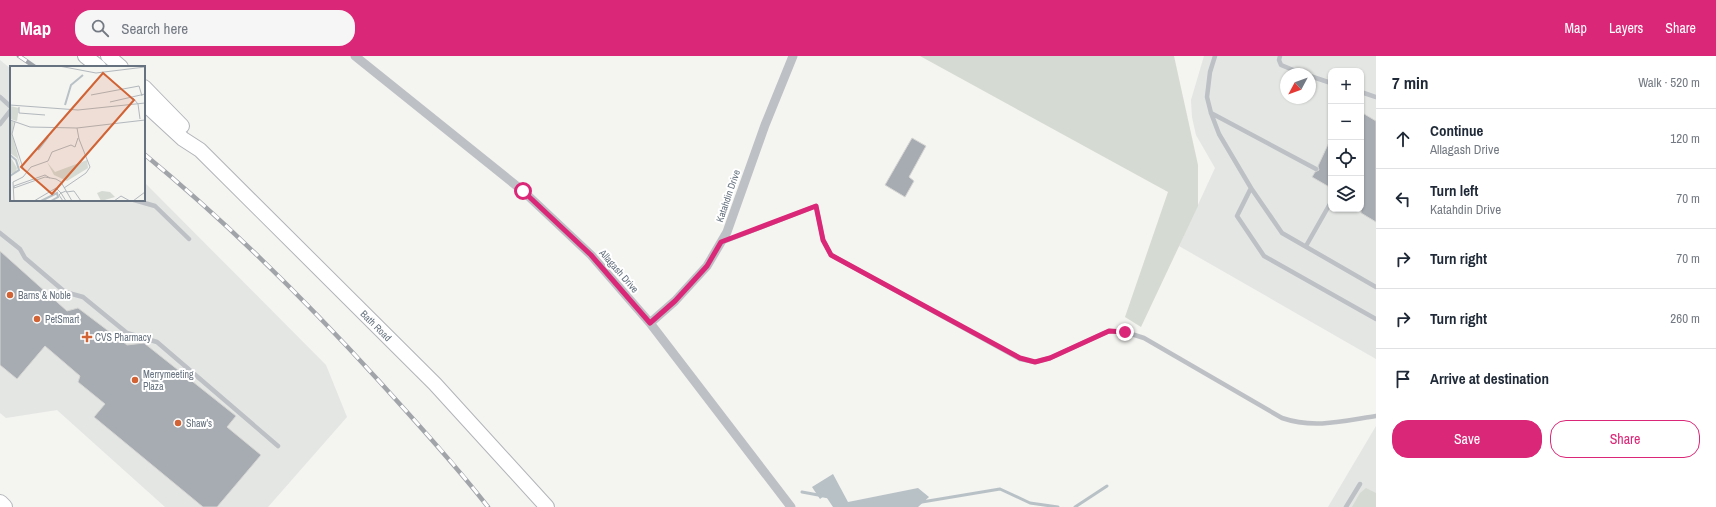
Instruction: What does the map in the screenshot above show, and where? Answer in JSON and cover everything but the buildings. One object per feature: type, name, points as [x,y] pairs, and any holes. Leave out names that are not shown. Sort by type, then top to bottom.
[{"type":"highway","points":[[0,503],[4,507]]},
{"type":"main road","points":[[85,56],[98,66]]},
{"type":"main road","points":[[108,56],[120,66]]},
{"type":"main road","name":"Bath Road","points":[[145,88],[197,142],[200,150]]},
{"type":"main road","name":"Bath Road","points":[[145,105],[183,139],[200,150],[435,384],[547,507]]},
{"type":"street","name":"Allagash Drive","points":[[355,56],[523,191],[591,255],[650,323],[791,507]]},
{"type":"street","name":"Katahdin Drive","points":[[650,323],[675,301],[707,266],[727,232],[765,125],[793,56]]},
{"type":"lane","points":[[1215,56],[1210,72],[1207,97],[1219,134],[1282,233],[1376,287]]},
{"type":"lane","points":[[1280,56],[1278,60],[1281,65],[1289,68]]},
{"type":"lane","points":[[1316,78],[1328,82]]},
{"type":"lane","points":[[1364,93],[1376,97]]},
{"type":"lane","points":[[0,97],[10,106]]},
{"type":"lane","points":[[0,124],[10,111]]},
{"type":"lane","points":[[1211,112],[1316,169]]},
{"type":"lane","points":[[1252,188],[1237,216],[1264,256],[1376,319]]},
{"type":"lane","points":[[138,201],[155,206],[189,238]]},
{"type":"lane","points":[[721,242],[816,206],[823,240],[831,255],[1020,358],[1035,362],[1050,358],[1109,331],[1125,332],[1144,338],[1282,418],[1308,424],[1333,423],[1376,416]]},
{"type":"lane","points":[[1306,246],[1328,207]]},
{"type":"lane","points":[[0,233],[20,249],[25,258],[65,292],[83,297],[127,333],[157,342],[278,446]]},
{"type":"lane","points":[[1346,507],[1360,484]]},
{"type":"shaded area","points":[[920,56],[1174,56],[1198,165],[1198,206],[1141,327],[1125,317],[1168,192]]},
{"type":"shaded area","points":[[1204,56],[1376,56],[1376,359],[1179,246],[1215,168],[1196,135],[1192,117],[1191,100]]},
{"type":"shaded area","name":"Merrymeeting Plaza","points":[[0,60],[10,68],[10,201],[145,201],[145,183],[326,365],[347,417],[268,507],[165,507],[57,410],[6,418],[0,413]]},
{"type":"shaded area","points":[[1376,426],[1376,507],[1328,507]]},
{"type":"shaded area","points":[[833,474],[848,502],[918,488],[929,497],[918,507],[833,507],[825,495],[820,499],[812,487]]},
{"type":"shaded area","points":[[1366,488],[1376,493],[1376,507],[1352,507],[1360,493]]},
{"type":"waterway","points":[[1075,507],[1107,486]]},
{"type":"waterway","points":[[922,502],[1000,489],[1030,503],[1058,507]]},
{"type":"waterway","points":[[802,492],[829,497]]},
{"type":"railway","points":[[19,56],[34,66]]},
{"type":"railway","points":[[145,155],[206,207],[295,292],[421,427],[488,507]]},
{"type":"place","name":"Barns & Noble","points":[[10,295]]},
{"type":"place","name":"PetSmart","points":[[37,319]]},
{"type":"place","name":"CVS Pharmacy","points":[[87,337]]},
{"type":"place","name":"Merrymeeting Plaza","points":[[135,380]]},
{"type":"place","name":"Shaw's","points":[[178,423]]},
{"type":"route","points":[[523,191],[591,255],[650,323],[675,301],[707,266],[721,242],[796,212],[816,206],[823,240],[831,255],[1020,358],[1035,362],[1061,354],[1109,331],[1125,332]]}]
